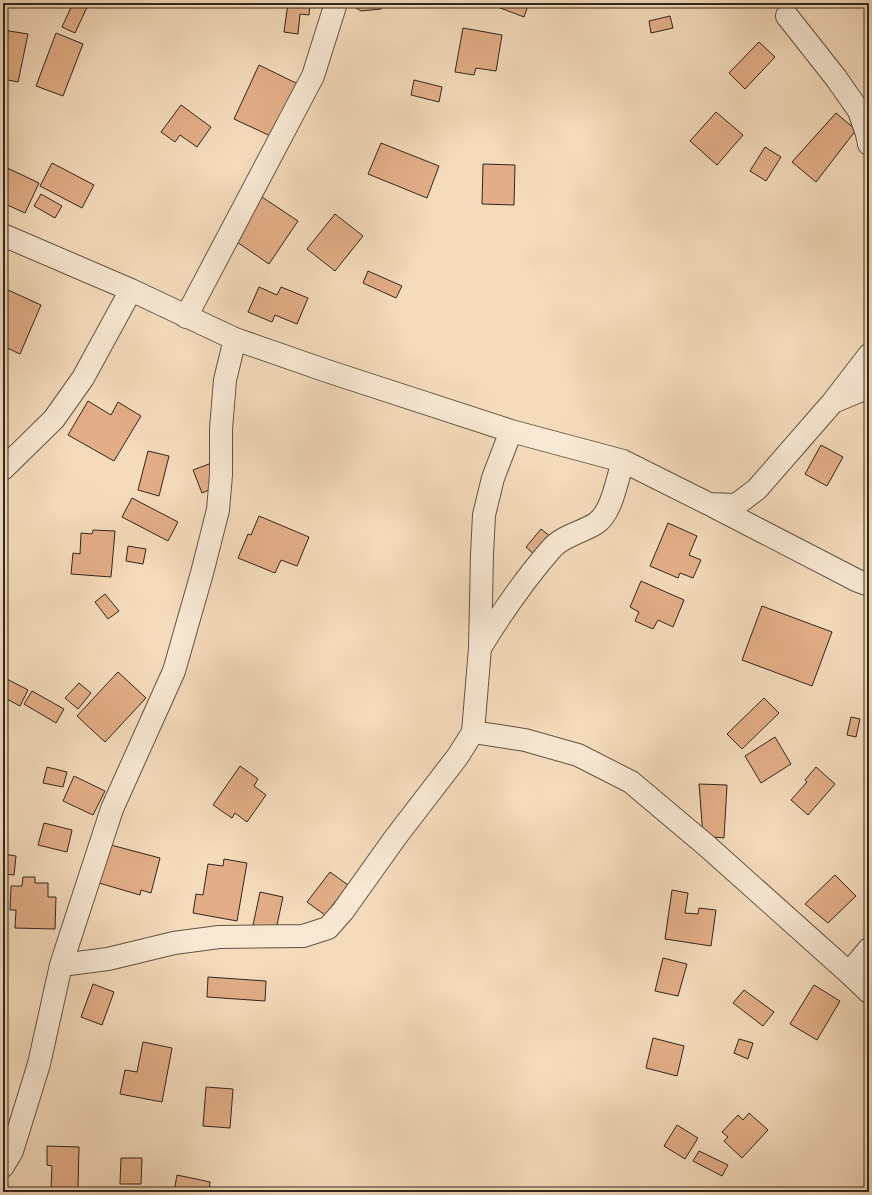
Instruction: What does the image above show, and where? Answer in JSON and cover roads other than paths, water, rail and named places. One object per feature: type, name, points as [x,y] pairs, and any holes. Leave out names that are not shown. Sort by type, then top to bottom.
[{"type":"street","points":[[186,316],[313,76],[336,3]]},
{"type":"street","points":[[787,16],[836,78],[859,111],[869,144]]},
{"type":"street","points":[[3,235],[131,290],[235,339],[327,371],[511,431],[623,461],[858,581],[869,585]]},
{"type":"street","points":[[3,469],[54,419],[83,378],[131,290]]},
{"type":"street","points":[[3,1166],[12,1151],[39,1064],[61,965],[112,810],[174,671],[200,580],[218,510],[221,475],[221,429],[225,380],[235,339]]},
{"type":"street","points":[[709,504],[736,505],[757,489],[832,403],[869,355]]},
{"type":"street","points":[[832,403],[869,387]]},
{"type":"street","points":[[61,965],[108,959],[174,943],[219,937],[303,936],[328,928],[343,911],[395,838],[458,756],[473,732],[480,648],[484,515],[493,478],[511,431]]},
{"type":"street","points":[[480,648],[518,590],[554,547],[596,523],[606,514],[623,461]]},
{"type":"street","points":[[473,732],[525,740],[578,755],[631,782],[707,846],[869,992]]},
{"type":"street","points":[[849,973],[869,949]]}]
